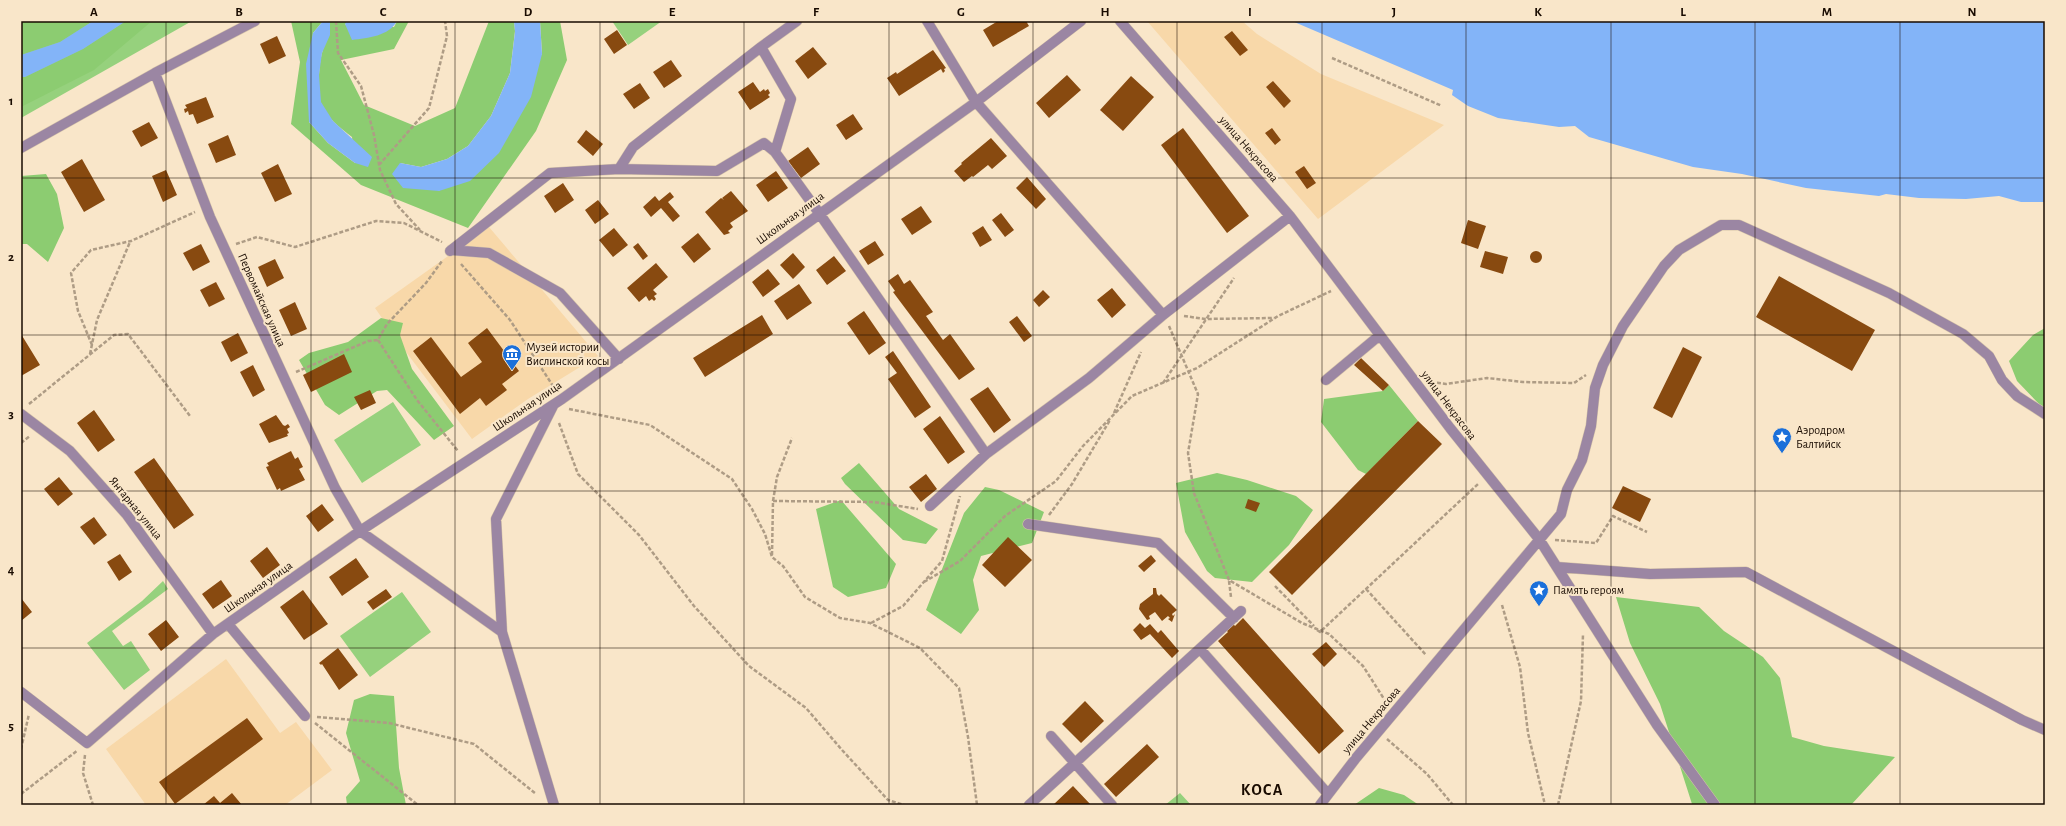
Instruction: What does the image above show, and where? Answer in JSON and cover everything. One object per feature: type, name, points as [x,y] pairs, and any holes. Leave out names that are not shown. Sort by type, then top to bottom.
[{"type":"street","points":[[21,148],[155,73],[255,21]]},
{"type":"street","points":[[619,169],[633,147],[761,47],[797,21]]},
{"type":"street","points":[[927,21],[976,102],[1163,315]]},
{"type":"street","name":"Школьная улица","points":[[87,743],[214,634],[360,531],[553,406],[819,213],[976,102],[1081,21]]},
{"type":"street","name":"улица Некрасова","points":[[1120,21],[1290,216],[1487,476],[1539,539],[1379,731],[1320,805]]},
{"type":"street","points":[[761,47],[792,99],[775,152]]},
{"type":"street","name":"Первомайская улица","points":[[155,73],[206,206],[224,247],[283,378],[335,488],[360,531]]},
{"type":"street","points":[[450,250],[550,172],[619,169],[717,171],[764,143],[775,152],[819,213],[986,454]]},
{"type":"street","points":[[930,506],[986,454],[1089,378],[1163,315],[1290,216]]},
{"type":"street","points":[[1715,805],[1657,725],[1539,539],[1562,514],[1567,490],[1582,460],[1591,426],[1595,388],[1603,365],[1623,326],[1664,266],[1679,250],[1721,225],[1739,224],[1889,293],[1963,334],[1989,356],[2002,380],[2017,396],[2045,414]]},
{"type":"street","points":[[450,250],[489,253],[560,293],[619,359]]},
{"type":"street","points":[[1326,380],[1380,335]]},
{"type":"street","points":[[553,406],[496,519],[502,632],[554,805]]},
{"type":"street","name":"Янтарная улица","points":[[21,414],[70,451],[127,515],[214,634]]},
{"type":"street","points":[[1028,524],[1158,543],[1238,615],[1029,805]]},
{"type":"street","points":[[360,531],[502,632]]},
{"type":"street","points":[[1557,567],[1650,574],[1746,572],[1889,650],[2022,720],[2045,730]]},
{"type":"street","points":[[228,624],[305,716]]},
{"type":"street","points":[[1200,649],[1328,794]]},
{"type":"street","points":[[21,692],[87,743]]},
{"type":"street","points":[[1051,736],[1112,805]]},
{"type":"path","points":[[336,21],[338,53],[360,86],[374,135],[379,165],[396,204],[422,232]]},
{"type":"path","points":[[379,165],[428,108],[447,36],[445,21]]},
{"type":"path","points":[[1332,58],[1442,106]]},
{"type":"path","points":[[92,345],[78,311],[71,274],[91,250],[131,241],[206,206]]},
{"type":"path","points":[[224,247],[257,237],[295,247],[376,221],[404,223],[442,242],[450,250],[510,320],[562,399]]},
{"type":"path","points":[[90,354],[96,320],[131,241]]},
{"type":"path","points":[[378,340],[387,324],[426,283],[450,250]]},
{"type":"path","points":[[1162,383],[1235,276]]},
{"type":"path","points":[[924,582],[960,561],[1005,516],[1056,481],[1083,446],[1132,396],[1197,368],[1275,318],[1343,286]]},
{"type":"path","points":[[1163,315],[1205,319],[1275,318]]},
{"type":"path","points":[[1163,315],[1177,342],[1198,394],[1188,453],[1194,493],[1228,580],[1302,623],[1329,634],[1363,666],[1393,714]]},
{"type":"path","points":[[27,405],[114,335],[128,334],[190,416]]},
{"type":"path","points":[[283,378],[368,341],[378,340]]},
{"type":"path","points":[[378,340],[416,400],[466,462]]},
{"type":"path","points":[[1041,526],[1072,484],[1113,415],[1137,359],[1144,347]]},
{"type":"path","points":[[1414,381],[1446,384],[1487,378],[1523,382],[1574,383],[1603,365]]},
{"type":"path","points":[[553,406],[650,425],[732,479],[752,509],[765,534],[772,557],[783,566],[805,597],[840,618],[870,623],[920,648],[960,688],[977,805]]},
{"type":"path","points":[[553,406],[578,474],[639,534],[694,606],[748,666],[806,708],[888,800],[904,805]]},
{"type":"path","points":[[772,557],[773,501],[777,477],[792,438]]},
{"type":"path","points":[[1275,586],[1320,632],[1487,476]]},
{"type":"path","points":[[870,623],[904,606],[942,561],[961,494]]},
{"type":"path","points":[[773,501],[874,502],[923,510],[930,506]]},
{"type":"path","points":[[1539,539],[1596,543],[1613,516],[1647,532]]},
{"type":"path","points":[[1366,589],[1396,620],[1434,665]]},
{"type":"path","points":[[1498,589],[1520,667],[1528,733],[1545,805]]},
{"type":"path","points":[[1558,805],[1581,701],[1583,633]]},
{"type":"path","points":[[21,749],[32,701]]},
{"type":"path","points":[[305,716],[389,723],[474,744],[539,796]]},
{"type":"path","points":[[305,716],[418,805]]},
{"type":"path","points":[[1379,731],[1427,774],[1453,805]]},
{"type":"path","points":[[21,794],[87,743]]},
{"type":"path","points":[[87,743],[83,773],[93,805]]},
{"type":"shaded area","points":[[1147,21],[1242,21],[1257,34],[1321,74],[1444,125],[1318,219]]},
{"type":"shaded area","points":[[489,227],[598,356],[528,399],[472,439],[403,348],[375,308]]},
{"type":"shaded area","points":[[226,659],[280,733],[296,722],[332,770],[285,805],[146,805],[106,749]]},
{"type":"green space","points":[[21,21],[192,21],[21,118]]},
{"type":"green space","points":[[21,21],[93,21],[60,42],[21,55]]},
{"type":"green space","points":[[126,21],[152,21],[94,70],[21,107],[21,77],[25,77],[83,49]]},
{"type":"green space","points":[[291,21],[323,21],[313,33],[309,122],[328,143],[355,163],[352,137],[330,118],[323,108],[320,98],[320,64],[323,49],[330,30],[329,21],[347,21],[345,25],[394,27],[397,21],[409,21],[394,49],[341,60],[364,105],[415,126],[455,108],[489,21],[514,21],[515,31],[510,73],[491,116],[468,146],[447,159],[421,167],[400,163],[439,191],[542,54],[540,21],[560,21],[567,60],[536,131],[468,228],[361,185],[291,124],[300,62]]},
{"type":"green space","points":[[612,21],[662,21],[628,45]]},
{"type":"green space","points":[[46,174],[57,194],[64,228],[48,262],[27,244],[21,244],[21,176]]},
{"type":"green space","points":[[381,318],[403,323],[400,335],[412,369],[454,426],[434,440],[387,390],[377,391],[339,415],[325,405],[299,360],[309,353],[348,342]]},
{"type":"green space","points":[[2045,328],[2045,407],[2040,405],[2017,381],[2009,361],[2033,335]]},
{"type":"green space","points":[[1389,385],[1418,421],[1366,474],[1358,470],[1321,422],[1324,399],[1383,391]]},
{"type":"green space","points":[[393,402],[421,445],[362,483],[334,440]]},
{"type":"green space","points":[[859,463],[899,509],[938,529],[926,544],[903,540],[845,484],[841,478]]},
{"type":"green space","points":[[1217,473],[1247,480],[1296,496],[1313,510],[1289,545],[1252,582],[1215,578],[1207,571],[1185,532],[1176,483]]},
{"type":"green space","points":[[985,487],[999,490],[1044,512],[1032,543],[981,556],[973,580],[979,610],[961,634],[926,610],[964,513]]},
{"type":"green space","points":[[841,500],[896,564],[886,588],[848,597],[833,587],[816,509]]},
{"type":"green space","points":[[163,581],[168,589],[112,631],[123,646],[131,641],[150,670],[124,690],[87,643],[142,601]]},
{"type":"green space","points":[[402,592],[431,632],[370,677],[340,636]]},
{"type":"green space","points":[[1616,597],[1699,607],[1724,631],[1763,657],[1780,678],[1792,737],[1824,746],[1895,757],[1851,805],[1692,804],[1660,704],[1630,643]]},
{"type":"green space","points":[[370,694],[394,696],[399,768],[406,805],[347,805],[346,797],[360,781],[346,733],[354,700]]},
{"type":"green space","points":[[1379,788],[1404,795],[1419,805],[1354,805]]},
{"type":"green space","points":[[1180,793],[1191,805],[1165,805]]},
{"type":"water","points":[[93,21],[126,21],[83,49],[25,77],[21,77],[21,55],[60,42]]},
{"type":"water","points":[[323,21],[330,21],[330,35],[322,53],[319,75],[321,102],[333,121],[372,157],[368,167],[355,163],[328,143],[309,122],[306,64],[313,33]]},
{"type":"water","points":[[347,21],[397,21],[389,30],[383,33],[371,37],[352,40],[345,24]]},
{"type":"water","points":[[514,21],[540,21],[542,54],[531,97],[499,153],[470,181],[439,191],[403,188],[392,174],[400,163],[421,167],[447,159],[468,146],[491,116],[510,73],[515,32]]},
{"type":"water","points":[[1292,21],[2045,21],[2045,202],[2021,202],[1999,196],[1966,199],[1919,198],[1886,194],[1879,196],[1806,188],[1742,174],[1693,167],[1589,137],[1575,126],[1559,127],[1498,118],[1468,106],[1452,95],[1453,90]]},
{"type":"building","points":[[998,21],[1026,21],[1029,26],[993,47],[983,30]]},
{"type":"building","points":[[617,30],[627,45],[614,54],[604,39]]},
{"type":"building","points":[[1232,31],[1248,50],[1240,56],[1224,37]]},
{"type":"building","points":[[277,36],[286,56],[269,64],[260,44]]},
{"type":"building","points":[[813,47],[827,64],[808,79],[795,61]]},
{"type":"building","points":[[933,50],[946,68],[944,69],[945,71],[943,73],[941,69],[899,96],[887,78],[896,72],[897,74]]},
{"type":"building","points":[[671,60],[682,76],[664,88],[653,72]]},
{"type":"building","points":[[1067,75],[1081,90],[1049,118],[1036,103]]},
{"type":"building","points":[[1131,76],[1154,97],[1123,131],[1100,110]]},
{"type":"building","points":[[1273,81],[1291,101],[1284,108],[1266,87]]},
{"type":"building","points":[[753,82],[760,92],[764,89],[765,91],[768,89],[770,93],[768,95],[770,97],[750,110],[738,92]]},
{"type":"building","points":[[640,83],[650,98],[634,109],[623,94]]},
{"type":"building","points":[[206,97],[214,117],[197,124],[193,114],[189,115],[188,111],[185,113],[184,109],[187,108],[185,105]]},
{"type":"building","points":[[853,114],[863,129],[846,140],[836,125]]},
{"type":"building","points":[[149,122],[158,138],[141,147],[132,131]]},
{"type":"building","points":[[1183,128],[1249,216],[1227,233],[1161,145]]},
{"type":"building","points":[[1272,128],[1281,140],[1275,145],[1265,133]]},
{"type":"building","points":[[586,130],[603,144],[593,156],[577,142]]},
{"type":"building","points":[[228,135],[236,155],[216,163],[208,144]]},
{"type":"building","points":[[991,138],[1007,156],[992,169],[988,165],[964,182],[954,171],[962,164],[961,163]]},
{"type":"building","points":[[808,147],[820,164],[801,178],[788,161]]},
{"type":"building","points":[[82,159],[105,200],[84,212],[61,172]]},
{"type":"building","points":[[278,164],[292,194],[275,202],[261,173]]},
{"type":"building","points":[[1304,166],[1316,183],[1307,189],[1295,172]]},
{"type":"building","points":[[166,170],[177,195],[163,202],[152,176]]},
{"type":"building","points":[[776,171],[788,188],[768,202],[756,185]]},
{"type":"building","points":[[1027,177],[1046,199],[1036,209],[1016,188]]},
{"type":"building","points":[[563,183],[574,200],[555,213],[544,196]]},
{"type":"building","points":[[731,191],[748,211],[730,223],[733,227],[728,231],[730,233],[724,235],[705,212],[721,198],[724,200],[722,198]]},
{"type":"building","points":[[670,192],[674,197],[668,202],[680,216],[673,222],[661,208],[651,217],[643,207],[655,196],[659,201]]},
{"type":"building","points":[[598,200],[609,214],[595,224],[585,210]]},
{"type":"building","points":[[921,206],[932,222],[912,235],[901,219]]},
{"type":"building","points":[[1001,213],[1014,230],[1005,237],[992,220]]},
{"type":"building","points":[[1468,220],[1486,226],[1478,249],[1461,243]]},
{"type":"building","points":[[983,226],[992,240],[980,247],[972,233]]},
{"type":"building","points":[[614,228],[628,245],[613,257],[599,240]]},
{"type":"building","points":[[698,233],[711,249],[694,263],[681,247]]},
{"type":"building","points":[[875,241],[884,255],[868,265],[859,251]]},
{"type":"building","points":[[638,243],[648,256],[643,260],[633,247]]},
{"type":"building","points":[[201,244],[210,262],[193,271],[183,253]]},
{"type":"building","points":[[1485,251],[1508,257],[1503,274],[1480,267]]},
{"type":"building","points":[[1534,251],[1538,251],[1542,257],[1538,263],[1534,263],[1530,259],[1530,255]]},
{"type":"building","points":[[793,253],[805,267],[793,279],[780,265]]},
{"type":"building","points":[[834,256],[846,271],[827,285],[816,270]]},
{"type":"building","points":[[275,259],[284,278],[267,287],[258,267]]},
{"type":"building","points":[[656,263],[668,277],[653,290],[657,294],[654,296],[656,299],[654,301],[652,299],[649,301],[646,296],[639,302],[627,288]]},
{"type":"building","points":[[768,269],[780,284],[763,297],[752,282]]},
{"type":"building","points":[[898,274],[904,284],[910,280],[933,312],[926,316],[943,340],[950,334],[975,369],[959,380],[893,292],[895,291],[888,281]]},
{"type":"building","points":[[1779,276],[1875,330],[1852,371],[1756,317]]},
{"type":"building","points":[[216,282],[225,299],[209,307],[200,290]]},
{"type":"building","points":[[799,284],[812,303],[787,320],[774,301]]},
{"type":"building","points":[[1112,288],[1126,305],[1112,318],[1097,300]]},
{"type":"building","points":[[1043,290],[1050,297],[1039,307],[1033,300]]},
{"type":"building","points":[[295,302],[307,329],[291,336],[279,310]]},
{"type":"building","points":[[864,311],[886,343],[869,355],[847,323]]},
{"type":"building","points":[[762,315],[773,334],[705,377],[693,358]]},
{"type":"building","points":[[1017,316],[1032,336],[1024,342],[1009,322]]},
{"type":"building","points":[[487,328],[519,371],[502,384],[507,390],[486,406],[480,398],[460,414],[413,351],[431,337],[461,377],[482,362],[468,343]]},
{"type":"building","points":[[238,333],[248,353],[231,362],[221,342]]},
{"type":"building","points":[[21,334],[40,365],[21,376]]},
{"type":"building","points":[[1683,347],[1702,357],[1672,418],[1653,408]]},
{"type":"building","points":[[893,351],[931,407],[915,418],[888,379],[897,373],[885,357]]},
{"type":"building","points":[[344,354],[352,372],[311,392],[303,375]]},
{"type":"building","points":[[1361,358],[1389,385],[1383,391],[1354,365]]},
{"type":"building","points":[[253,365],[265,390],[253,397],[240,372]]},
{"type":"building","points":[[988,387],[1011,420],[994,433],[970,399]]},
{"type":"building","points":[[370,390],[376,403],[361,410],[354,397]]},
{"type":"building","points":[[94,410],[115,440],[98,452],[77,423]]},
{"type":"building","points":[[276,415],[283,425],[285,426],[288,424],[290,427],[287,429],[289,433],[287,434],[288,436],[269,443],[259,424]]},
{"type":"building","points":[[940,416],[965,452],[948,464],[923,429]]},
{"type":"building","points":[[1418,421],[1442,444],[1292,595],[1269,572]]},
{"type":"building","points":[[291,451],[295,459],[298,457],[303,467],[299,469],[305,480],[281,491],[280,488],[277,490],[266,467],[269,466],[267,463]]},
{"type":"building","points":[[154,458],[194,515],[174,529],[134,472]]},
{"type":"building","points":[[926,474],[937,489],[921,502],[909,487]]},
{"type":"building","points":[[59,477],[73,494],[58,506],[44,489]]},
{"type":"building","points":[[1623,486],[1651,499],[1640,522],[1612,508]]},
{"type":"building","points":[[1248,499],[1260,503],[1256,512],[1245,508]]},
{"type":"building","points":[[322,504],[334,520],[318,532],[306,516]]},
{"type":"building","points":[[94,517],[107,535],[94,545],[80,527]]},
{"type":"building","points":[[1008,537],[1032,560],[1005,587],[982,565]]},
{"type":"building","points":[[267,547],[280,565],[263,578],[250,561]]},
{"type":"building","points":[[120,554],[132,572],[119,581],[107,562]]},
{"type":"building","points":[[1151,555],[1156,561],[1144,572],[1138,566]]},
{"type":"building","points":[[356,558],[369,577],[342,596],[329,577]]},
{"type":"building","points":[[221,580],[232,596],[213,609],[202,594]]},
{"type":"building","points":[[1153,588],[1156,588],[1157,594],[1159,596],[1161,594],[1177,610],[1172,614],[1173,616],[1175,614],[1172,622],[1168,619],[1170,618],[1168,616],[1162,621],[1155,612],[1149,616],[1150,619],[1147,620],[1139,609],[1140,604],[1153,594]]},
{"type":"building","points":[[386,589],[392,597],[373,610],[367,602]]},
{"type":"building","points":[[303,590],[328,624],[304,640],[280,607]]},
{"type":"building","points":[[21,598],[32,612],[21,621]]},
{"type":"building","points":[[1228,618],[1235,626],[1243,618],[1344,731],[1319,754],[1218,641],[1228,632],[1221,625]]},
{"type":"building","points":[[166,620],[179,637],[161,651],[148,634]]},
{"type":"building","points":[[1140,623],[1145,628],[1150,624],[1158,633],[1161,630],[1179,651],[1172,658],[1150,634],[1141,640],[1133,630]]},
{"type":"building","points":[[1326,642],[1337,654],[1324,667],[1312,654]]},
{"type":"building","points":[[338,648],[358,675],[339,690],[322,664],[321,665],[319,663]]},
{"type":"building","points":[[1085,701],[1104,721],[1081,743],[1062,724]]},
{"type":"building","points":[[247,718],[263,739],[175,804],[159,782]]},
{"type":"building","points":[[1147,744],[1159,757],[1116,797],[1104,784]]},
{"type":"building","points":[[1073,786],[1091,805],[1053,805]]},
{"type":"building","points":[[232,793],[242,805],[203,805],[214,796],[220,803]]},
{"type":"place","name":"Музей истории Вислинской косы","points":[[512,371]]},
{"type":"place","name":"Аэродром Балтийск","points":[[1782,454]]},
{"type":"place","name":"Память героям","points":[[1539,607]]},
{"type":"district","name":"КОСА","points":[[1262,790]]}]
